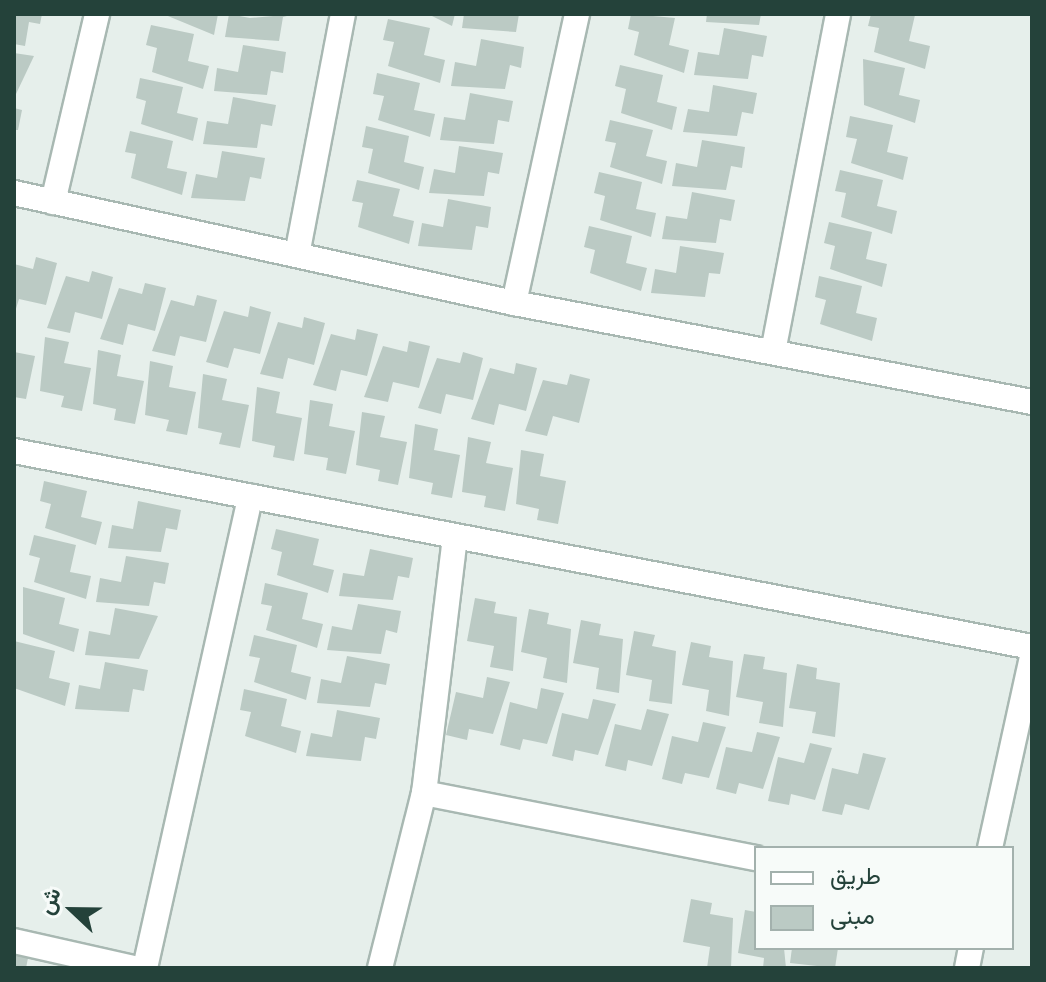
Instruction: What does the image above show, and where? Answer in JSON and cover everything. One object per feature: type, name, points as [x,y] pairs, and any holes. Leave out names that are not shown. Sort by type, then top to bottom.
[{"type":"street","points":[[53,202],[97,14]]},
{"type":"street","points":[[297,255],[343,14]]},
{"type":"street","points":[[514,303],[577,14]]},
{"type":"street","points":[[773,352],[838,14]]},
{"type":"street","points":[[14,193],[514,303],[1032,402]]},
{"type":"street","points":[[15,455],[1032,647]]},
{"type":"street","points":[[145,968],[250,497]]},
{"type":"street","points":[[380,968],[424,793],[455,537]]},
{"type":"street","points":[[990,846],[1032,657]]},
{"type":"street","points":[[424,793],[754,858]]},
{"type":"street","points":[[14,941],[134,968]]},
{"type":"building","points":[[14,14],[42,14],[40,24],[29,22],[25,46],[14,44]]},
{"type":"building","points":[[163,14],[218,14],[214,35]]},
{"type":"building","points":[[229,14],[250,18],[295,14],[283,17],[279,41],[225,37]]},
{"type":"building","points":[[430,14],[455,14],[452,26],[430,15]]},
{"type":"building","points":[[464,14],[519,14],[516,32],[462,28]]},
{"type":"building","points":[[631,14],[675,18],[669,45],[689,50],[684,73],[634,55],[639,32],[628,29]]},
{"type":"building","points":[[707,14],[761,14],[759,25],[706,22]]},
{"type":"building","points":[[871,14],[915,15],[909,41],[930,46],[925,69],[874,52],[879,28],[868,26]]},
{"type":"building","points":[[388,19],[430,28],[424,55],[445,60],[440,83],[388,66],[394,42],[383,40]]},
{"type":"building","points":[[151,25],[194,34],[188,61],[209,66],[203,89],[152,72],[157,48],[146,45]]},
{"type":"building","points":[[724,28],[767,36],[763,57],[752,55],[748,79],[694,75],[698,52],[719,55]]},
{"type":"building","points":[[481,39],[524,47],[521,68],[510,65],[505,89],[451,86],[455,62],[476,66]]},
{"type":"building","points":[[243,45],[286,52],[283,73],[271,71],[267,95],[214,91],[217,68],[238,72]]},
{"type":"building","points":[[14,53],[34,56],[16,94],[14,94]]},
{"type":"building","points":[[863,59],[905,68],[899,95],[920,100],[915,123],[864,105]]},
{"type":"building","points":[[620,65],[663,75],[657,102],[677,107],[672,130],[621,113],[626,89],[615,86]]},
{"type":"building","points":[[377,73],[420,83],[414,110],[435,114],[430,137],[378,120],[384,96],[373,94]]},
{"type":"building","points":[[140,78],[183,87],[177,113],[198,118],[193,141],[141,124],[146,101],[136,98]]},
{"type":"building","points":[[713,85],[757,93],[753,114],[742,112],[737,136],[683,132],[688,109],[709,112]]},
{"type":"building","points":[[470,93],[513,101],[509,122],[498,120],[494,144],[440,140],[444,117],[465,120]]},
{"type":"building","points":[[233,97],[276,105],[272,126],[261,124],[257,148],[203,144],[207,121],[228,124]]},
{"type":"building","points":[[14,108],[22,110],[18,130],[14,130]]},
{"type":"building","points":[[850,116],[893,125],[887,152],[908,157],[903,180],[851,163],[857,139],[846,137]]},
{"type":"building","points":[[610,120],[653,130],[646,156],[667,161],[662,184],[610,167],[616,143],[605,141]]},
{"type":"building","points":[[366,126],[409,136],[404,162],[424,167],[419,190],[368,173],[373,149],[362,147]]},
{"type":"building","points":[[130,131],[173,141],[167,168],[187,172],[182,195],[131,178],[136,154],[125,152]]},
{"type":"building","points":[[702,140],[745,147],[742,168],[731,166],[726,190],[672,186],[676,163],[697,167]]},
{"type":"building","points":[[459,146],[503,153],[499,174],[488,172],[484,196],[429,193],[434,169],[455,173]]},
{"type":"building","points":[[222,151],[265,158],[261,179],[250,177],[245,201],[191,198],[196,174],[217,178]]},
{"type":"building","points":[[840,170],[883,180],[877,206],[897,211],[892,234],[841,217],[846,193],[835,191]]},
{"type":"building","points":[[599,172],[642,182],[636,209],[656,213],[651,237],[600,220],[605,196],[594,193]]},
{"type":"building","points":[[357,180],[400,189],[393,216],[414,221],[409,244],[358,227],[363,203],[352,201]]},
{"type":"building","points":[[692,192],[735,200],[731,221],[720,219],[716,243],[662,239],[666,216],[687,219]]},
{"type":"building","points":[[448,199],[491,207],[488,228],[476,226],[472,250],[418,246],[422,223],[443,227]]},
{"type":"building","points":[[829,222],[872,232],[866,259],[887,264],[882,287],[830,269],[835,246],[824,243]]},
{"type":"building","points":[[589,226],[632,236],[626,263],[647,268],[641,291],[590,273],[595,250],[584,247]]},
{"type":"building","points":[[680,246],[724,253],[720,274],[709,273],[705,297],[651,293],[655,269],[676,273]]},
{"type":"building","points":[[36,257],[57,263],[46,305],[19,299],[14,315],[14,264],[33,269]]},
{"type":"building","points":[[92,271],[113,277],[102,319],[75,312],[70,333],[47,328],[66,276],[89,282]]},
{"type":"building","points":[[819,276],[862,286],[856,313],[877,318],[872,341],[820,324],[826,300],[815,297]]},
{"type":"building","points":[[145,283],[166,288],[155,331],[128,324],[123,345],[100,339],[119,288],[142,294]]},
{"type":"building","points":[[197,295],[217,300],[206,342],[180,336],[175,356],[152,351],[171,300],[194,306]]},
{"type":"building","points":[[250,306],[271,312],[260,354],[234,348],[228,368],[206,362],[224,311],[248,317]]},
{"type":"building","points":[[304,317],[325,323],[314,365],[288,358],[283,379],[260,374],[278,322],[302,328]]},
{"type":"building","points":[[357,329],[378,334],[367,376],[341,370],[336,391],[313,385],[331,334],[355,340]]},
{"type":"building","points":[[45,337],[69,342],[64,363],[91,368],[82,411],[61,407],[64,396],[40,391]]},
{"type":"building","points":[[409,341],[430,346],[419,388],[393,382],[388,402],[364,397],[383,346],[407,352]]},
{"type":"building","points":[[98,350],[121,355],[117,376],[144,381],[135,424],[114,420],[116,409],[93,404]]},
{"type":"building","points":[[14,352],[35,356],[26,399],[14,397]]},
{"type":"building","points":[[463,352],[483,358],[473,400],[446,394],[441,414],[418,408],[437,358],[460,363]]},
{"type":"building","points":[[150,361],[173,366],[169,387],[196,392],[187,435],[166,431],[169,420],[145,415]]},
{"type":"building","points":[[516,363],[537,368],[526,411],[499,404],[494,425],[471,419],[490,368],[514,374]]},
{"type":"building","points":[[203,374],[227,379],[222,400],[249,405],[240,448],[219,444],[222,433],[198,428]]},
{"type":"building","points":[[570,374],[590,379],[579,423],[553,416],[547,436],[525,431],[543,380],[567,385]]},
{"type":"building","points":[[257,387],[280,392],[276,413],[302,418],[294,461],[273,457],[275,446],[252,441]]},
{"type":"building","points":[[310,400],[333,404],[329,426],[355,431],[346,474],[326,470],[328,458],[304,454]]},
{"type":"building","points":[[362,412],[385,416],[380,437],[407,442],[398,485],[378,481],[380,470],[356,465]]},
{"type":"building","points":[[415,424],[438,429],[434,450],[460,455],[452,498],[431,494],[433,483],[409,478]]},
{"type":"building","points":[[468,437],[491,442],[486,463],[513,468],[505,511],[484,507],[486,496],[462,492]]},
{"type":"building","points":[[521,450],[544,454],[540,476],[566,481],[558,524],[537,520],[539,509],[516,504]]},
{"type":"building","points":[[44,481],[87,491],[81,517],[102,522],[96,545],[45,528],[51,504],[40,501]]},
{"type":"building","points":[[138,501],[181,510],[177,530],[166,528],[161,552],[108,548],[112,525],[133,529]]},
{"type":"building","points":[[276,529],[319,539],[313,565],[334,570],[328,593],[277,575],[282,552],[271,549]]},
{"type":"building","points":[[34,535],[76,545],[70,572],[91,576],[86,599],[34,582],[40,558],[29,555]]},
{"type":"building","points":[[370,549],[413,558],[409,578],[398,576],[393,600],[339,596],[343,573],[364,576]]},
{"type":"building","points":[[126,556],[169,563],[165,584],[154,582],[149,606],[96,602],[100,578],[121,582]]},
{"type":"building","points":[[265,583],[308,593],[302,619],[323,624],[317,648],[266,630],[272,606],[261,604]]},
{"type":"building","points":[[23,587],[65,598],[59,624],[79,629],[74,652],[23,634]]},
{"type":"building","points":[[475,598],[496,602],[494,613],[517,617],[513,671],[490,667],[494,646],[467,641]]},
{"type":"building","points":[[358,604],[401,611],[397,633],[386,630],[381,654],[327,650],[332,626],[352,630]]},
{"type":"building","points":[[115,608],[158,616],[139,659],[85,655],[89,631],[110,635]]},
{"type":"building","points":[[529,609],[549,613],[547,624],[571,629],[567,683],[543,678],[547,658],[521,652]]},
{"type":"building","points":[[581,620],[601,624],[599,635],[623,639],[619,693],[596,689],[599,668],[573,663]]},
{"type":"building","points":[[634,631],[655,635],[652,646],[676,651],[672,704],[649,701],[652,680],[626,675]]},
{"type":"building","points":[[254,635],[297,645],[291,672],[311,677],[306,700],[254,682],[260,658],[249,656]]},
{"type":"building","points":[[14,641],[55,651],[49,678],[70,683],[65,706],[14,688]]},
{"type":"building","points":[[691,642],[711,646],[709,657],[733,661],[729,716],[706,711],[709,690],[682,685]]},
{"type":"building","points":[[744,654],[765,657],[763,669],[787,673],[783,727],[759,723],[763,702],[736,697]]},
{"type":"building","points":[[347,656],[390,664],[386,685],[375,683],[370,707],[317,703],[321,679],[341,683]]},
{"type":"building","points":[[105,662],[148,670],[144,691],[133,689],[129,712],[75,709],[79,685],[100,689]]},
{"type":"building","points":[[797,664],[817,668],[816,679],[840,683],[835,737],[812,733],[816,712],[789,708]]},
{"type":"building","points":[[487,677],[510,682],[493,734],[469,729],[467,740],[446,735],[456,692],[483,698]]},
{"type":"building","points":[[541,688],[564,693],[547,744],[523,739],[520,750],[500,745],[510,702],[537,709]]},
{"type":"building","points":[[244,689],[287,699],[281,726],[301,731],[296,753],[245,736],[251,712],[240,710]]},
{"type":"building","points":[[593,699],[616,704],[598,755],[575,750],[573,761],[552,756],[562,713],[588,719]]},
{"type":"building","points":[[647,709],[669,714],[652,766],[628,760],[626,771],[605,766],[615,724],[641,730]]},
{"type":"building","points":[[337,710],[380,718],[376,739],[365,737],[361,761],[306,756],[311,733],[332,737]]},
{"type":"building","points":[[703,722],[726,727],[709,778],[685,773],[682,784],[662,779],[672,736],[698,742]]},
{"type":"building","points":[[757,732],[780,737],[763,789],[739,783],[736,794],[716,789],[726,747],[752,752]]},
{"type":"building","points":[[810,743],[832,748],[815,800],[791,794],[789,805],[768,801],[778,757],[804,763]]},
{"type":"building","points":[[863,753],[886,758],[869,810],[845,804],[842,815],[822,811],[832,768],[858,774]]},
{"type":"building","points":[[691,899],[712,903],[710,914],[733,918],[731,968],[707,968],[710,947],[683,942]]},
{"type":"building","points":[[745,910],[754,912],[754,950],[784,950],[786,968],[763,968],[764,958],[738,953]]},
{"type":"building","points":[[792,950],[838,950],[835,968],[790,963]]},
{"type":"building","points":[[14,955],[28,958],[26,968],[14,968]]}]
